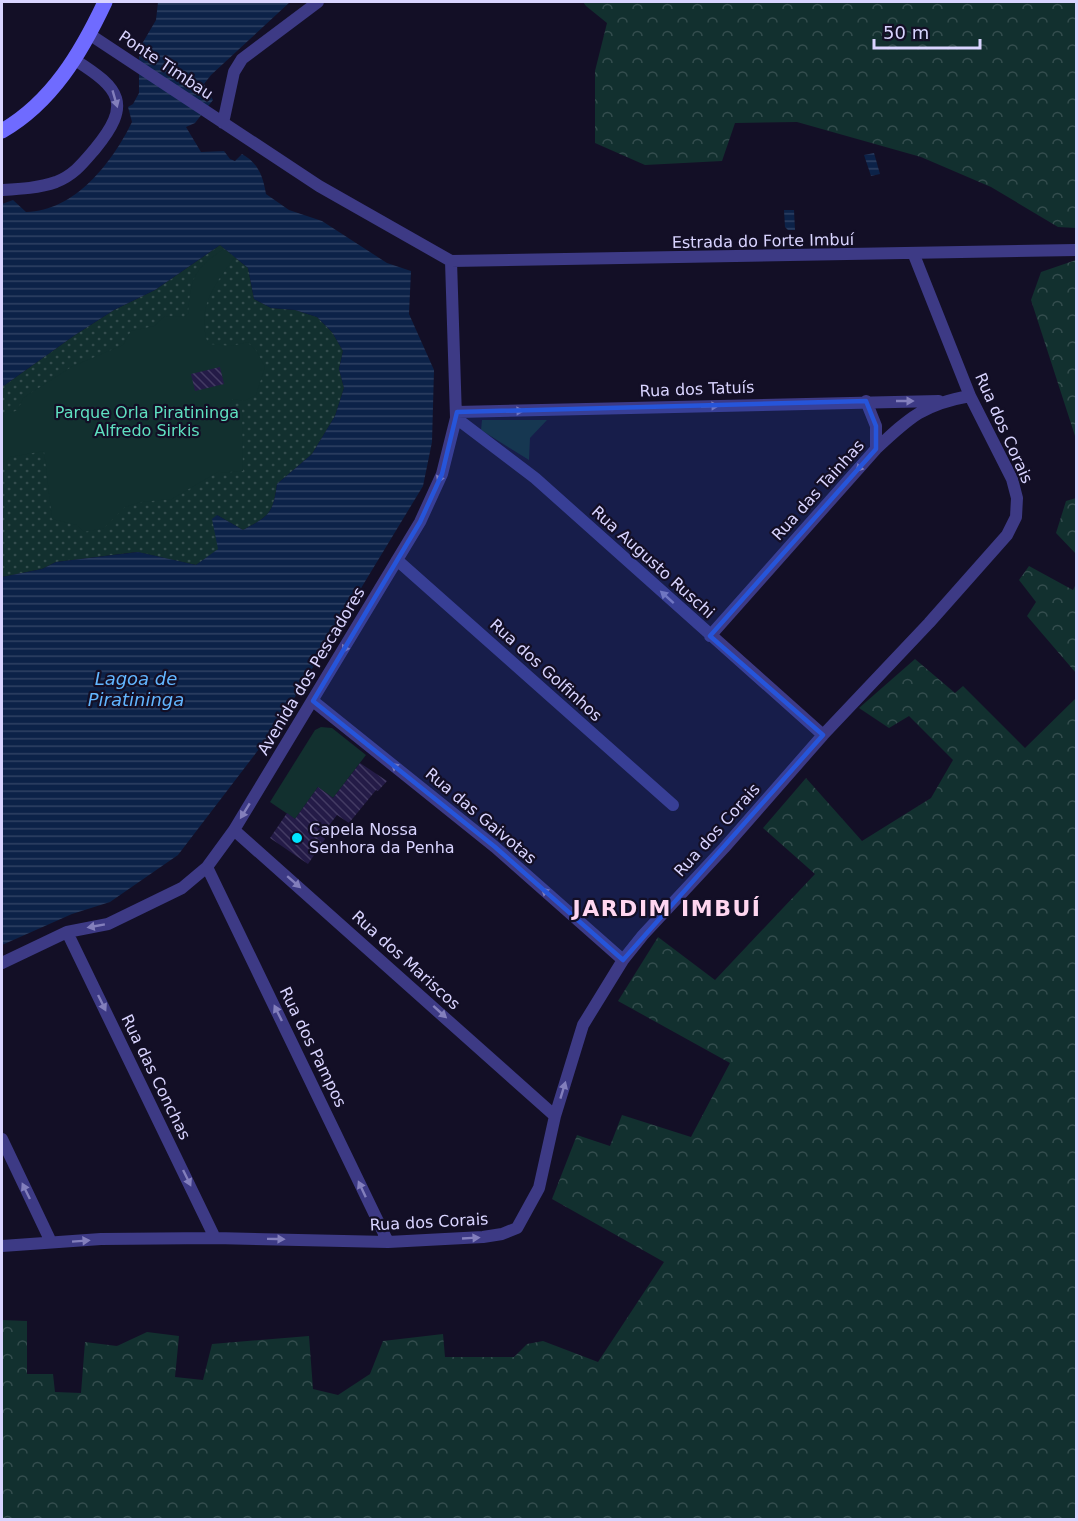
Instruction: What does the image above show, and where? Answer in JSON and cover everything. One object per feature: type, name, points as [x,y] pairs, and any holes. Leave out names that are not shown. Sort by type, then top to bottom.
[{"type":"street","points":[[2,131],[42,100],[75,60],[105,2]]},
{"type":"street","points":[[224,123],[234,72],[242,59],[318,2]]},
{"type":"street","name":"Ponte Timbau","points":[[89,34],[320,186],[451,261]]},
{"type":"street","points":[[2,190],[36,187],[67,177],[77,171],[114,125],[117,105],[112,90],[102,78],[75,60]]},
{"type":"street","name":"Estrada do Forte Imbuí","points":[[451,261],[914,255],[1077,250]]},
{"type":"street","name":"Rua dos Corais","points":[[2,1245],[215,1238],[388,1242],[483,1237],[502,1234],[517,1228],[540,1188],[555,1116],[584,1025],[623,960],[823,735],[929,623],[1007,535],[1016,517],[1017,498],[1012,479],[970,396],[914,255]]},
{"type":"street","name":"Avenida dos Pescadores","points":[[2,963],[67,932],[108,924],[182,888],[207,867],[234,830],[420,522],[442,474],[457,415],[451,261]]},
{"type":"street","name":"Rua das Tainhas","points":[[710,636],[876,449],[906,422],[939,401],[970,396]]},
{"type":"street","points":[[866,401],[876,426],[876,449]]},
{"type":"street","name":"Rua dos Tatuís","points":[[457,415],[866,401],[939,401]]},
{"type":"street","name":"Rua Augusto Ruschi","points":[[457,415],[535,478],[823,735]]},
{"type":"street","name":"Rua dos Golfinhos","points":[[397,560],[673,805]]},
{"type":"street","name":"Rua das Gaivotas","points":[[314,700],[495,847],[623,960]]},
{"type":"street","name":"Rua dos Mariscos","points":[[234,830],[555,1116]]},
{"type":"street","name":"Rua dos Pampos","points":[[207,867],[388,1242]]},
{"type":"street","name":"Rua das Conchas","points":[[67,932],[215,1238]]},
{"type":"street","points":[[2,1139],[51,1242]]},
{"type":"highlighted area","points":[[866,401],[876,426],[876,449],[710,636],[823,735],[623,960],[495,847],[313,701],[420,522],[442,474],[457,412]]},
{"type":"green space","points":[[583,2],[1076,2],[1076,228],[1058,227],[991,187],[921,157],[797,122],[735,123],[722,161],[645,165],[595,143],[595,71],[607,23]]},
{"type":"green space","points":[[220,245],[248,268],[254,299],[271,308],[295,310],[317,317],[332,332],[343,351],[339,369],[344,388],[335,416],[312,454],[277,484],[274,502],[268,513],[259,521],[243,530],[217,515],[219,549],[196,565],[137,552],[56,562],[42,569],[2,577],[2,387],[75,335],[114,310],[155,290]]},
{"type":"green space","name":"Parque Orla Piratininga Alfredo Sirkis","points":[[224,249],[235,257],[220,277],[209,298],[204,319],[208,344],[232,346],[247,342],[256,350],[265,367],[256,395],[244,401],[233,399],[228,407],[242,410],[243,471],[216,473],[172,499],[141,502],[125,507],[104,528],[84,532],[77,525],[52,519],[44,451],[10,457],[2,463],[2,416],[18,410],[23,398],[73,366],[123,345],[131,331],[154,326],[165,316],[184,317],[188,314],[195,276],[206,263]]},
{"type":"green space","points":[[1076,260],[1076,439],[1031,300],[1041,272]]},
{"type":"green space","points":[[482,420],[547,420],[530,438],[529,460],[481,430]]},
{"type":"green space","points":[[1076,498],[1076,554],[1056,533],[1066,501]]},
{"type":"green space","points":[[1029,566],[1073,590],[1076,584],[1076,673],[1027,616],[1036,602],[1019,580]]},
{"type":"green space","points":[[915,659],[955,693],[963,686],[1025,748],[1076,698],[1076,1519],[2,1519],[2,1320],[27,1321],[27,1374],[53,1374],[55,1392],[81,1393],[85,1342],[117,1346],[147,1332],[179,1336],[175,1377],[203,1380],[212,1344],[309,1336],[313,1389],[338,1395],[370,1374],[383,1341],[443,1334],[445,1357],[514,1357],[527,1344],[543,1341],[598,1362],[664,1262],[552,1199],[577,1135],[610,1146],[622,1115],[691,1137],[730,1063],[618,1001],[658,937],[715,980],[815,874],[763,828],[806,778],[862,841],[931,798],[953,760],[909,716],[889,728],[859,708]]},
{"type":"green space","points":[[321,727],[332,728],[366,755],[333,798],[318,787],[295,819],[270,802],[315,730]]},
{"type":"water","name":"Lagoa de Piratininga","points":[[158,2],[290,2],[211,75],[204,84],[213,100],[195,123],[186,127],[201,152],[224,151],[230,159],[235,161],[242,154],[248,158],[259,171],[266,194],[289,210],[322,221],[387,263],[411,271],[409,314],[434,370],[432,442],[423,486],[295,697],[269,736],[178,855],[110,902],[72,914],[2,945],[2,577],[42,569],[56,562],[138,552],[196,565],[218,549],[212,519],[217,515],[243,530],[268,513],[274,502],[277,484],[312,454],[335,416],[344,388],[339,369],[343,351],[332,332],[317,317],[295,310],[271,308],[254,299],[248,268],[220,245],[155,290],[114,310],[75,335],[2,387],[2,204],[13,200],[26,212],[44,210],[76,194],[103,168],[132,122],[128,107],[133,104],[139,93],[139,49],[156,20]]},
{"type":"water","points":[[874,153],[880,174],[871,176],[864,155]]},
{"type":"water","points":[[784,210],[794,210],[795,230],[788,230],[785,227]]},
{"type":"building","points":[[220,367],[224,384],[195,391],[191,374]]},
{"type":"building","points":[[360,763],[387,781],[378,791],[376,790],[349,823],[337,815],[321,836],[325,839],[308,864],[270,838],[287,813],[295,819],[318,787],[333,798]]},
{"type":"place","name":"Capela Nossa Senhora da Penha","points":[[297,838]]},
{"type":"district","name":"JARDIM IMBUÍ","points":[[667,908]]}]
